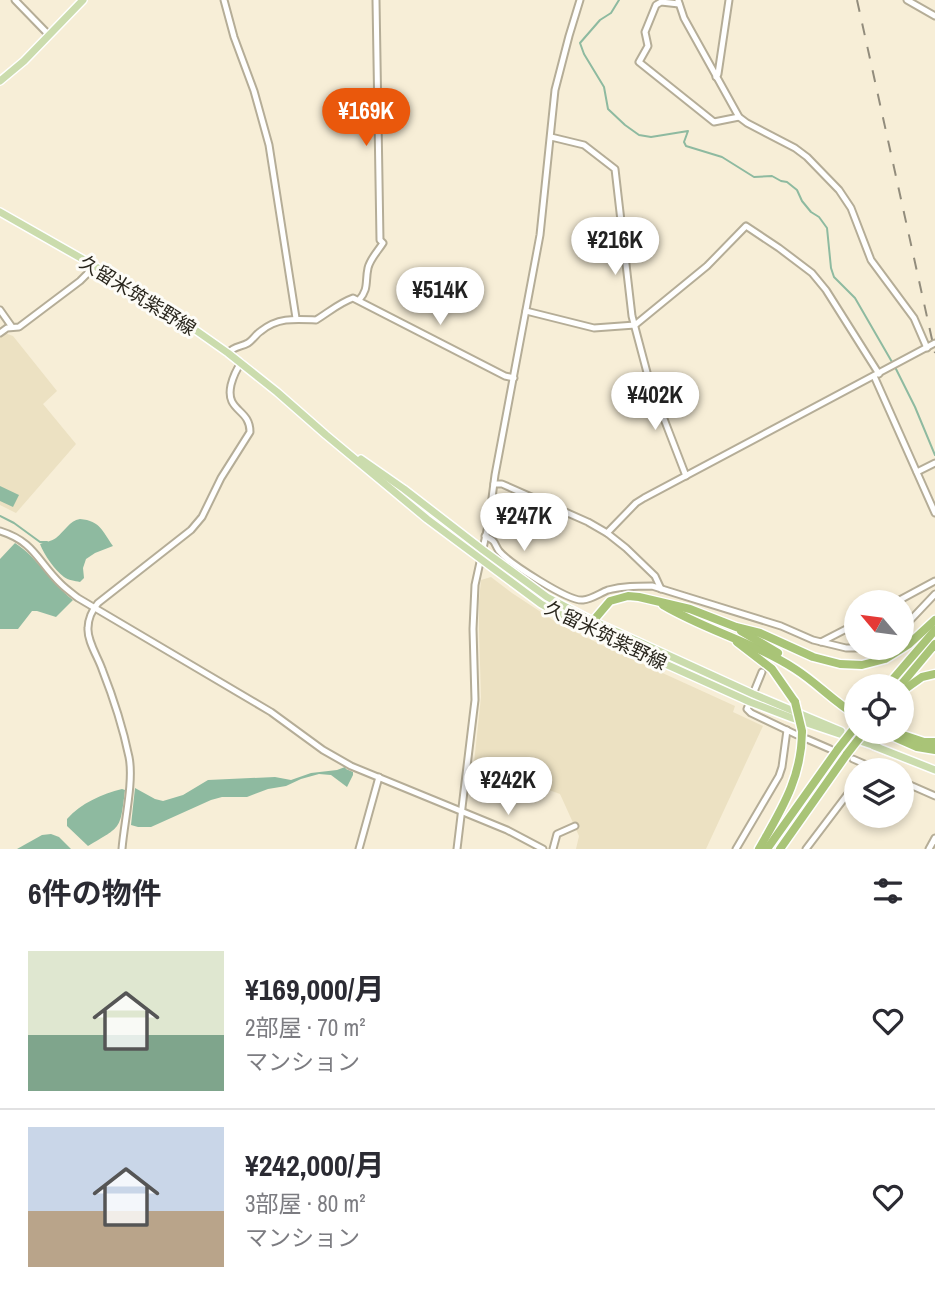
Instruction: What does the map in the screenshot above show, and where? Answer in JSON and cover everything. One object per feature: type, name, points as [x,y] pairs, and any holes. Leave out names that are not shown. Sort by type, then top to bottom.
[{"type":"highway","points":[[583,627],[615,599],[639,597],[690,608],[736,627],[760,633],[813,657],[840,664],[862,665],[885,659],[909,643],[935,620]]},
{"type":"highway","points":[[657,602],[685,618],[750,644],[796,670],[844,707]]},
{"type":"highway","points":[[736,627],[804,668],[844,700]]},
{"type":"highway","points":[[897,674],[935,630]]},
{"type":"highway","points":[[732,638],[772,669],[795,702],[802,735],[801,756],[796,774],[785,802],[759,849]]},
{"type":"highway","points":[[910,674],[935,645]]},
{"type":"highway","points":[[914,683],[922,677],[935,674]]},
{"type":"highway","points":[[767,849],[834,749],[844,739]]},
{"type":"highway","points":[[914,739],[935,742]]},
{"type":"highway","points":[[779,849],[857,744]]},
{"type":"highway","points":[[910,744],[935,750]]},
{"type":"main road","points":[[0,82],[83,0]]},
{"type":"main road","name":"久留米筑紫野線","points":[[0,212],[93,265],[228,353],[427,519],[541,604],[583,627],[752,698]]},
{"type":"main road","name":"久留米筑紫野線","points":[[334,441],[392,480],[547,597],[792,718],[935,770]]},
{"type":"street","points":[[15,0],[49,36]]},
{"type":"street","points":[[224,0],[270,145],[296,318]]},
{"type":"street","points":[[359,300],[365,293],[370,263],[383,243],[380,240],[376,0]]},
{"type":"street","points":[[457,849],[475,700],[475,585],[540,234],[557,81],[580,0]]},
{"type":"street","points":[[716,77],[729,0]]},
{"type":"street","points":[[907,0],[935,16]]},
{"type":"street","points":[[739,117],[714,122],[639,62],[648,46],[645,32],[656,5],[661,2],[679,2],[684,18],[739,117],[807,157],[839,190],[851,208],[871,260],[914,318],[927,348]]},
{"type":"street","points":[[551,137],[589,148],[615,169],[635,325],[649,380],[686,476]]},
{"type":"street","points":[[526,311],[594,328],[635,325],[707,266],[746,226],[812,273],[826,290],[876,375],[935,513]]},
{"type":"street","points":[[0,333],[7,328],[19,327],[80,281],[93,265]]},
{"type":"street","points":[[228,353],[236,346],[247,343],[271,324],[296,318],[316,320],[349,299],[359,300],[505,376],[514,378]]},
{"type":"street","points":[[0,310],[12,327]]},
{"type":"street","points":[[607,533],[636,503],[935,343]]},
{"type":"street","points":[[122,849],[131,771],[129,757],[88,627],[94,608],[104,598],[191,530],[202,517],[221,478],[250,432],[247,419],[229,397],[233,378],[241,363]]},
{"type":"street","points":[[917,472],[935,463]]},
{"type":"street","points":[[494,484],[502,484],[607,533],[655,576],[660,589]]},
{"type":"street","points":[[0,532],[28,544],[62,585],[94,608],[271,712],[323,750],[351,766],[507,830],[543,849]]},
{"type":"street","points":[[485,536],[496,543],[499,551],[532,576],[579,601],[607,590],[634,586],[660,589],[844,648]]},
{"type":"street","points":[[914,592],[935,581]]},
{"type":"street","points":[[914,616],[935,594]]},
{"type":"street","points":[[779,637],[781,626]]},
{"type":"street","points":[[821,642],[844,630]]},
{"type":"street","points":[[762,672],[747,709],[787,730],[834,749]]},
{"type":"street","points":[[736,849],[779,776],[787,730]]},
{"type":"street","points":[[359,849],[379,777]]},
{"type":"street","points":[[914,787],[935,796]]},
{"type":"street","points":[[806,849],[844,799]]},
{"type":"street","points":[[553,849],[557,834],[575,826]]},
{"type":"street","points":[[929,849],[935,838]]},
{"type":"shaded area","points":[[5,333],[13,336],[57,391],[43,404],[76,444],[16,513],[0,505],[0,337]]},
{"type":"shaded area","points":[[0,486],[19,495],[13,507],[0,501]]},
{"type":"shaded area","points":[[80,519],[97,524],[113,546],[86,559],[84,578],[80,582],[67,579],[61,574],[40,544],[54,539],[70,524]]},
{"type":"shaded area","points":[[15,543],[73,600],[56,617],[32,611],[18,629],[0,629],[0,559]]},
{"type":"shaded area","points":[[491,577],[559,624],[735,706],[733,712],[763,726],[706,849],[576,849],[579,836],[560,794],[474,763],[481,697],[479,601],[481,580]]},
{"type":"shaded area","points":[[345,767],[353,772],[347,787],[331,775],[319,774],[247,797],[211,800],[151,827],[131,825],[135,788],[163,801],[183,795],[208,780],[275,777],[291,780],[311,773]]},
{"type":"shaded area","points":[[125,790],[117,826],[88,846],[67,826],[67,819],[92,800]]},
{"type":"shaded area","points":[[42,835],[59,837],[71,849],[17,849]]},
{"type":"waterway","points":[[619,0],[611,13],[600,20],[580,43],[604,87],[608,109],[639,135],[651,137],[688,131],[684,142],[686,146],[722,157],[754,177],[772,176],[797,190],[802,201],[827,228],[834,277],[855,298],[892,362]]},
{"type":"waterway","points":[[895,367],[935,455]]},
{"type":"waterway","points":[[0,516],[40,542],[47,542]]},
{"type":"railway","points":[[857,0],[935,353]]}]
